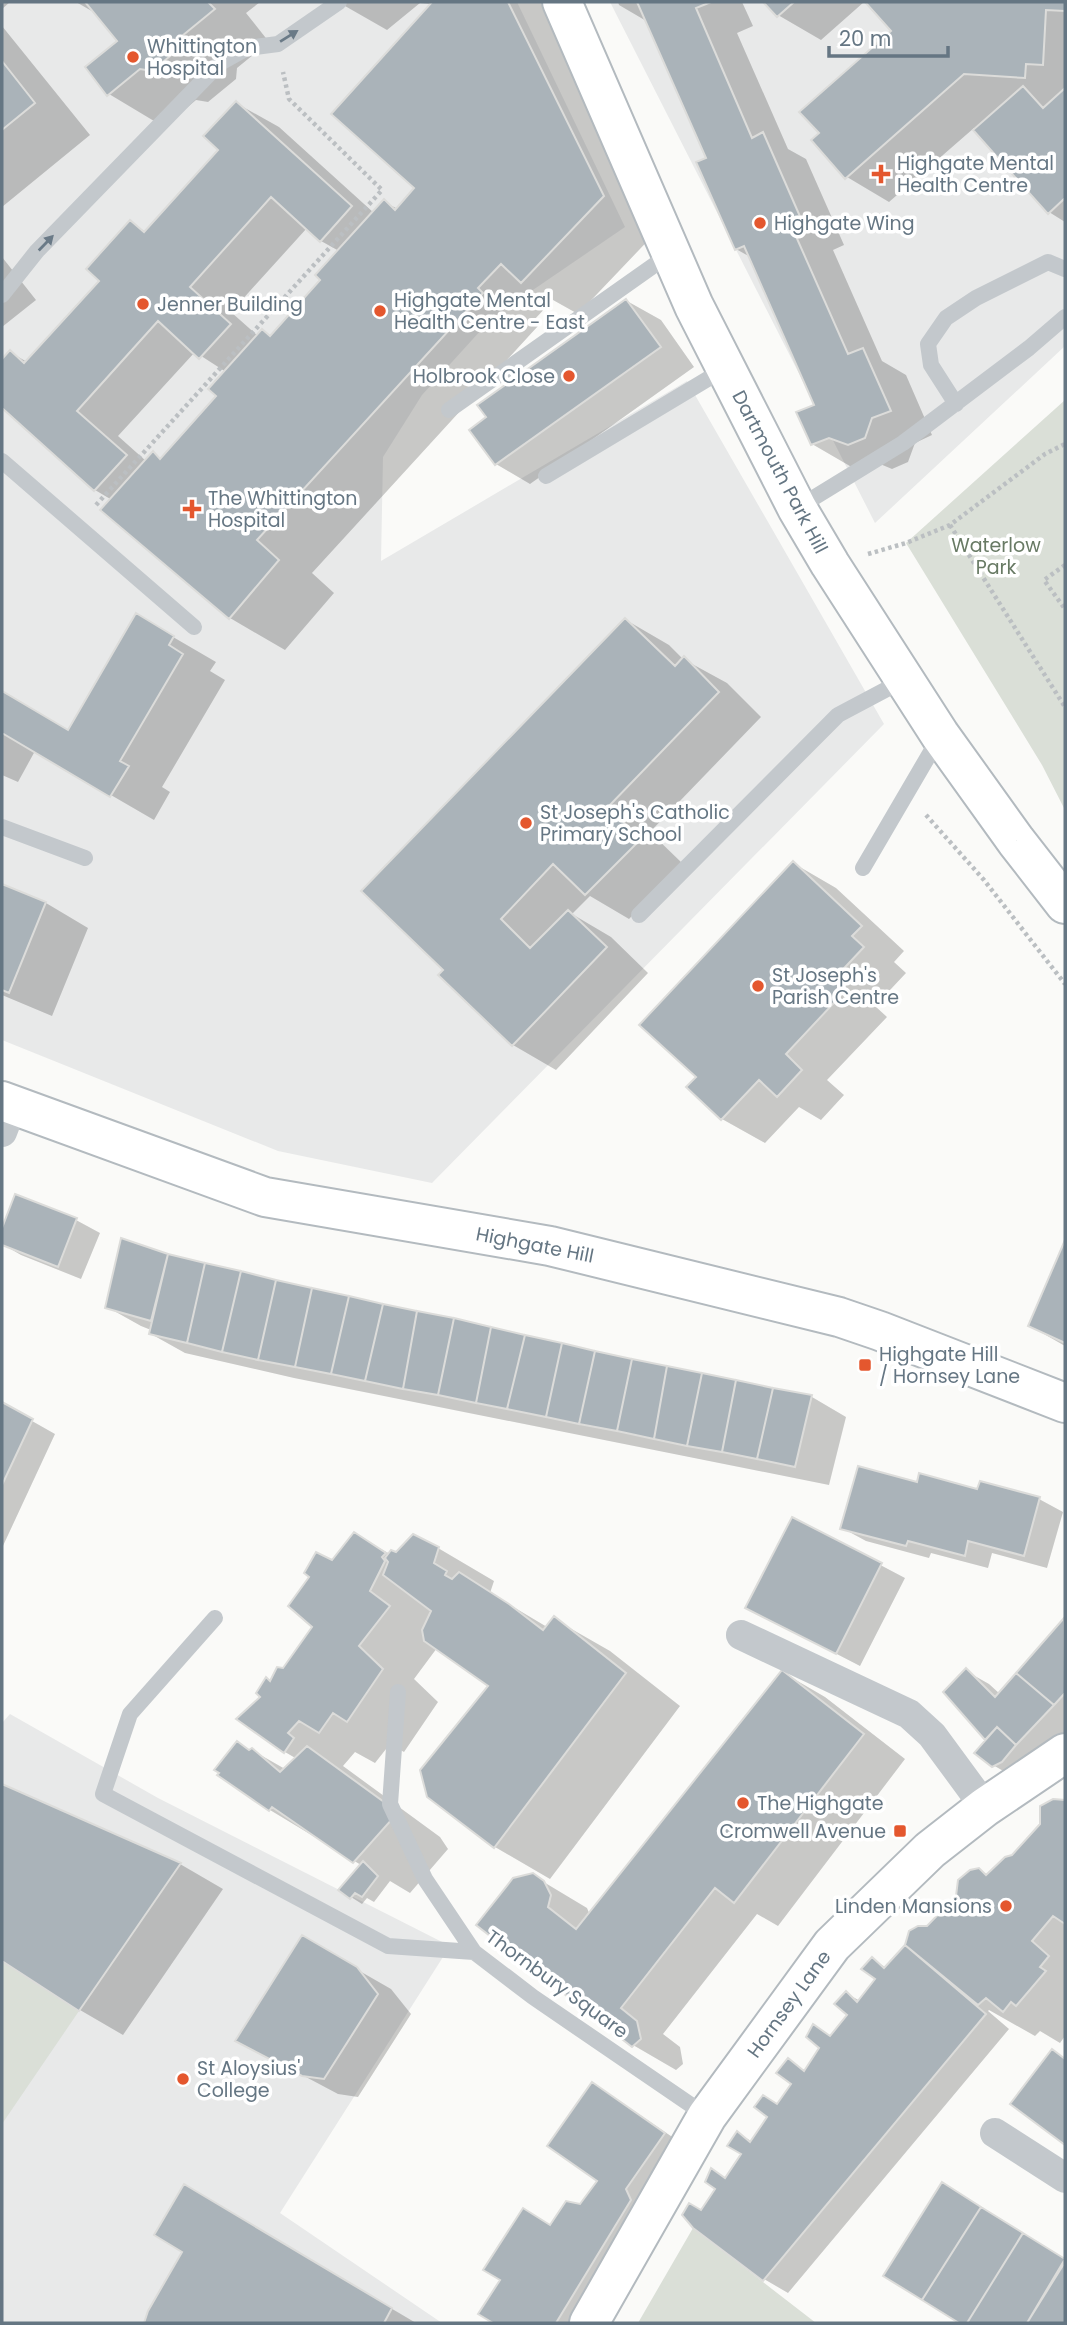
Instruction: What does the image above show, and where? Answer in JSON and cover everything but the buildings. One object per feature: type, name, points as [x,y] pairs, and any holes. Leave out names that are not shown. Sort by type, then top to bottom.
[{"type":"main road","name":"Dartmouth Park Hill","points":[[562,2],[670,254],[797,508],[940,736],[1065,904]]},
{"type":"main road","name":"Highgate Hill","points":[[5,1113],[265,1197],[550,1246],[839,1317],[1065,1403]]},
{"type":"main road","name":"Hornsey Lane","points":[[589,2323],[707,2116],[832,1945],[930,1850],[985,1807],[1065,1753]]},
{"type":"street","points":[[741,1635],[909,1714],[932,1735],[985,1807]]},
{"type":"street","points":[[995,2133],[1065,2178]]},
{"type":"lane","points":[[2,295],[37,251],[220,63],[247,48],[278,44],[339,2]]},
{"type":"lane","points":[[449,410],[670,254]]},
{"type":"lane","points":[[956,404],[931,365],[928,344],[946,318],[976,298],[1048,262],[1065,269]]},
{"type":"lane","points":[[797,508],[903,443],[1029,348],[1065,317]]},
{"type":"lane","points":[[546,476],[726,369]]},
{"type":"lane","points":[[2,461],[194,627]]},
{"type":"lane","points":[[639,915],[838,715],[904,680]]},
{"type":"lane","points":[[863,868],[940,736]]},
{"type":"lane","points":[[2,827],[85,858]]},
{"type":"lane","points":[[215,1618],[130,1714],[103,1794],[388,1945],[474,1952]]},
{"type":"lane","name":"Thornbury Square","points":[[398,1692],[390,1804],[425,1879],[474,1952],[533,1997],[707,2116]]},
{"type":"path","points":[[77,526],[382,190],[289,99],[278,44]]},
{"type":"path","points":[[830,564],[906,543],[950,525],[1045,454],[1065,444]]},
{"type":"path","points":[[950,525],[1065,707]]},
{"type":"path","points":[[1065,565],[1044,580],[1065,610]]},
{"type":"path","points":[[906,794],[984,880],[1065,984]]},
{"type":"shaded area","points":[[2,2],[517,2],[625,227],[492,318],[422,395],[383,457],[381,561],[687,381],[884,724],[432,1183],[278,1151],[2,1040]]},
{"type":"shaded area","name":"Highgate Mental Health Centre","points":[[610,2],[1065,2],[1065,346],[875,523]]},
{"type":"shaded area","name":"St Aloysius' College","points":[[10,1714],[158,1798],[450,1946],[280,2213],[442,2323],[2,2323],[2,1723]]},
{"type":"green space","name":"Waterlow Park","points":[[1065,400],[1065,810],[1042,765],[906,543]]},
{"type":"green space","points":[[2,1961],[79,2011],[2,2124]]},
{"type":"green space","points":[[693,2228],[816,2323],[638,2323]]},
{"type":"place","name":"Whittington Hospital","points":[[133,57]]},
{"type":"place","name":"Highgate Mental Health Centre","points":[[881,174]]},
{"type":"place","name":"Highgate Wing","points":[[760,223]]},
{"type":"place","name":"Jenner Building","points":[[143,304]]},
{"type":"place","name":"Highgate Mental Health Centre - East","points":[[380,311]]},
{"type":"place","name":"Holbrook Close","points":[[569,376]]},
{"type":"place","name":"The Whittington Hospital","points":[[192,509]]},
{"type":"place","name":"St Joseph's Catholic Primary School","points":[[526,823]]},
{"type":"place","name":"St Joseph's Parish Centre","points":[[758,986]]},
{"type":"place","name":"Highgate Hill / Hornsey Lane","points":[[865,1365]]},
{"type":"place","name":"The Highgate","points":[[743,1803]]},
{"type":"place","name":"Cromwell Avenue","points":[[900,1831]]},
{"type":"place","name":"Linden Mansions","points":[[1006,1906]]},
{"type":"place","name":"St Aloysius' College","points":[[183,2079]]}]
